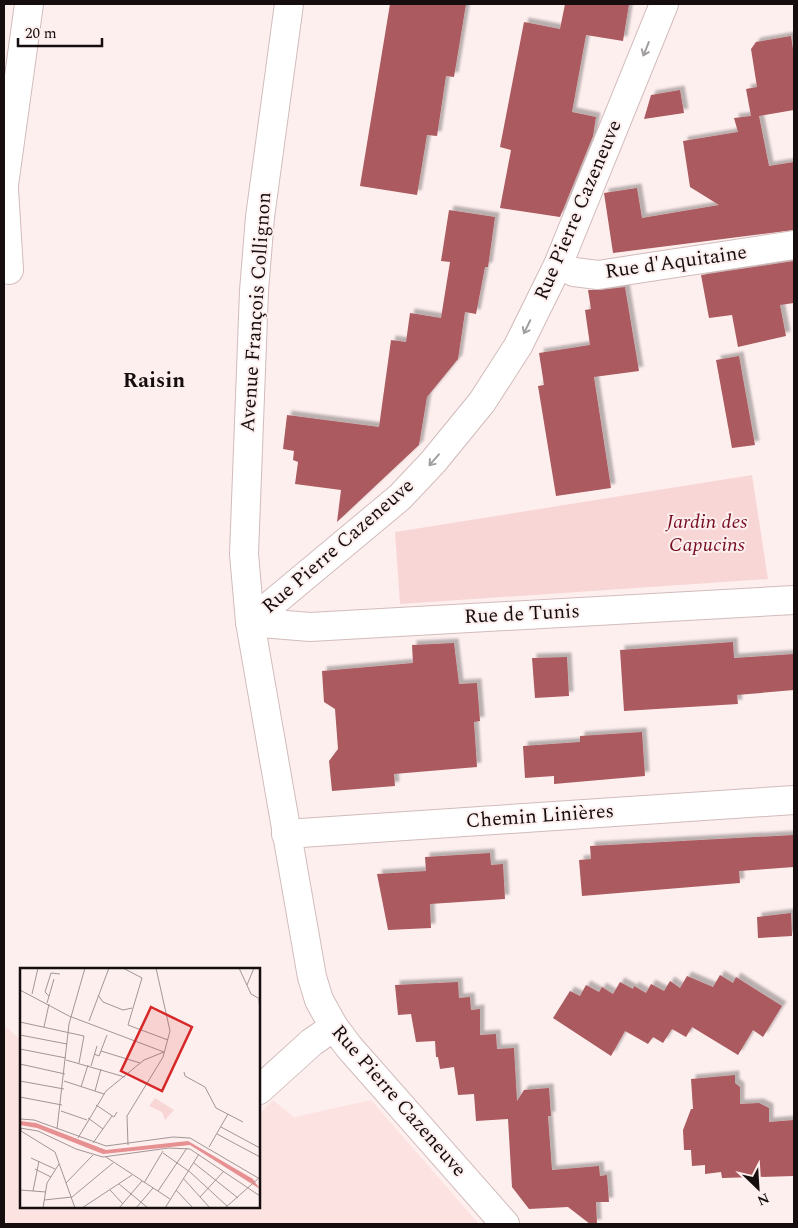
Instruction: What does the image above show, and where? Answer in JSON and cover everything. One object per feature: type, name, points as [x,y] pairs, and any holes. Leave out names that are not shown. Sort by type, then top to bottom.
[{"type":"street","points":[[4,184],[29,4]]},
{"type":"street","name":"Avenue François Collignon","points":[[250,622],[244,544],[251,330],[260,217],[289,4]]},
{"type":"street","name":"Rue Pierre Cazeneuve","points":[[505,1224],[334,1027],[319,1000],[312,977],[250,622],[400,497],[433,462],[482,402],[518,346],[558,265],[664,4]]},
{"type":"street","points":[[4,189],[9,270]]},
{"type":"street","name":"Rue d'Aquitaine","points":[[558,265],[574,272],[598,275],[794,244]]},
{"type":"street","name":"Rue de Tunis","points":[[250,622],[310,626],[794,600]]},
{"type":"street","name":"Chemin Linières","points":[[286,834],[794,800]]},
{"type":"street","points":[[260,1089],[312,1042],[334,1027]]},
{"type":"shaded area","points":[[4,1025],[20,1039],[20,1208],[260,1208],[260,1113],[273,1100],[294,1117],[371,1100],[479,1224],[4,1224]]},
{"type":"green space","name":"Jardin des Capucins","points":[[752,475],[768,579],[400,604],[395,532]]},
{"type":"building","points":[[390,4],[466,4],[454,77],[446,76],[437,136],[427,135],[417,195],[360,186]]},
{"type":"building","points":[[565,4],[629,4],[623,41],[586,35],[572,112],[596,117],[593,136],[560,217],[500,208],[511,150],[500,147],[524,22],[560,29]]},
{"type":"building","points":[[791,36],[794,56],[794,110],[759,116],[769,166],[794,162],[794,230],[613,253],[604,193],[637,188],[642,218],[719,205],[690,187],[683,141],[738,132],[734,118],[751,116],[746,89],[757,87],[751,49],[756,42]]},
{"type":"building","points":[[680,90],[684,113],[644,119],[651,95]]},
{"type":"building","points":[[449,210],[495,217],[488,267],[485,267],[476,314],[465,312],[458,359],[427,397],[419,445],[337,522],[341,490],[295,484],[298,462],[293,460],[294,451],[283,449],[287,415],[379,427],[391,340],[406,342],[410,313],[441,318],[450,262],[441,261]]},
{"type":"building","points":[[794,261],[794,303],[780,305],[786,336],[738,347],[732,315],[709,318],[701,275]]},
{"type":"building","points":[[625,287],[639,371],[594,377],[611,488],[556,496],[538,386],[544,385],[539,353],[590,345],[585,310],[591,309],[588,290]]},
{"type":"building","points":[[739,356],[755,445],[732,448],[716,360]]},
{"type":"building","points":[[733,642],[734,658],[794,654],[794,690],[737,695],[738,704],[624,711],[620,650]]},
{"type":"building","points":[[454,643],[459,684],[477,683],[480,721],[474,722],[477,767],[394,774],[395,786],[332,791],[329,761],[338,749],[335,709],[324,702],[322,671],[413,663],[412,645]]},
{"type":"building","points":[[567,657],[569,696],[535,698],[532,658]]},
{"type":"building","points":[[642,732],[645,776],[554,784],[554,776],[525,778],[523,746],[580,742],[580,736]]},
{"type":"building","points":[[794,835],[794,867],[739,871],[740,883],[582,896],[579,860],[591,859],[590,846]]},
{"type":"building","points":[[490,853],[491,865],[503,864],[505,899],[430,904],[431,928],[388,930],[377,874],[426,871],[425,857]]},
{"type":"building","points":[[791,913],[792,936],[758,938],[757,917]]},
{"type":"building","points":[[720,975],[733,983],[736,977],[782,1006],[763,1037],[753,1030],[738,1055],[692,1027],[686,1037],[672,1029],[663,1043],[653,1037],[648,1044],[625,1031],[611,1056],[553,1018],[570,991],[580,996],[586,985],[599,992],[602,987],[613,994],[620,982],[633,989],[634,986],[646,993],[651,984],[664,991],[670,981],[680,988],[687,976],[713,987]]},
{"type":"building","points":[[458,982],[459,998],[470,997],[471,1010],[480,1009],[480,1035],[496,1034],[497,1049],[514,1048],[517,1101],[524,1090],[549,1088],[551,1116],[548,1116],[552,1170],[599,1166],[600,1176],[607,1175],[609,1202],[596,1202],[597,1224],[590,1224],[568,1207],[529,1209],[512,1187],[508,1119],[476,1121],[474,1094],[458,1095],[454,1067],[440,1069],[438,1057],[436,1057],[435,1041],[416,1042],[411,1014],[398,1015],[395,985]]},
{"type":"building","points":[[735,1075],[735,1083],[740,1087],[740,1104],[759,1103],[769,1108],[769,1122],[794,1120],[794,1176],[722,1178],[721,1172],[705,1174],[705,1165],[692,1166],[691,1150],[684,1150],[683,1130],[691,1109],[693,1109],[691,1079]]},
{"type":"district","name":"Raisin","points":[[154,381]]}]
